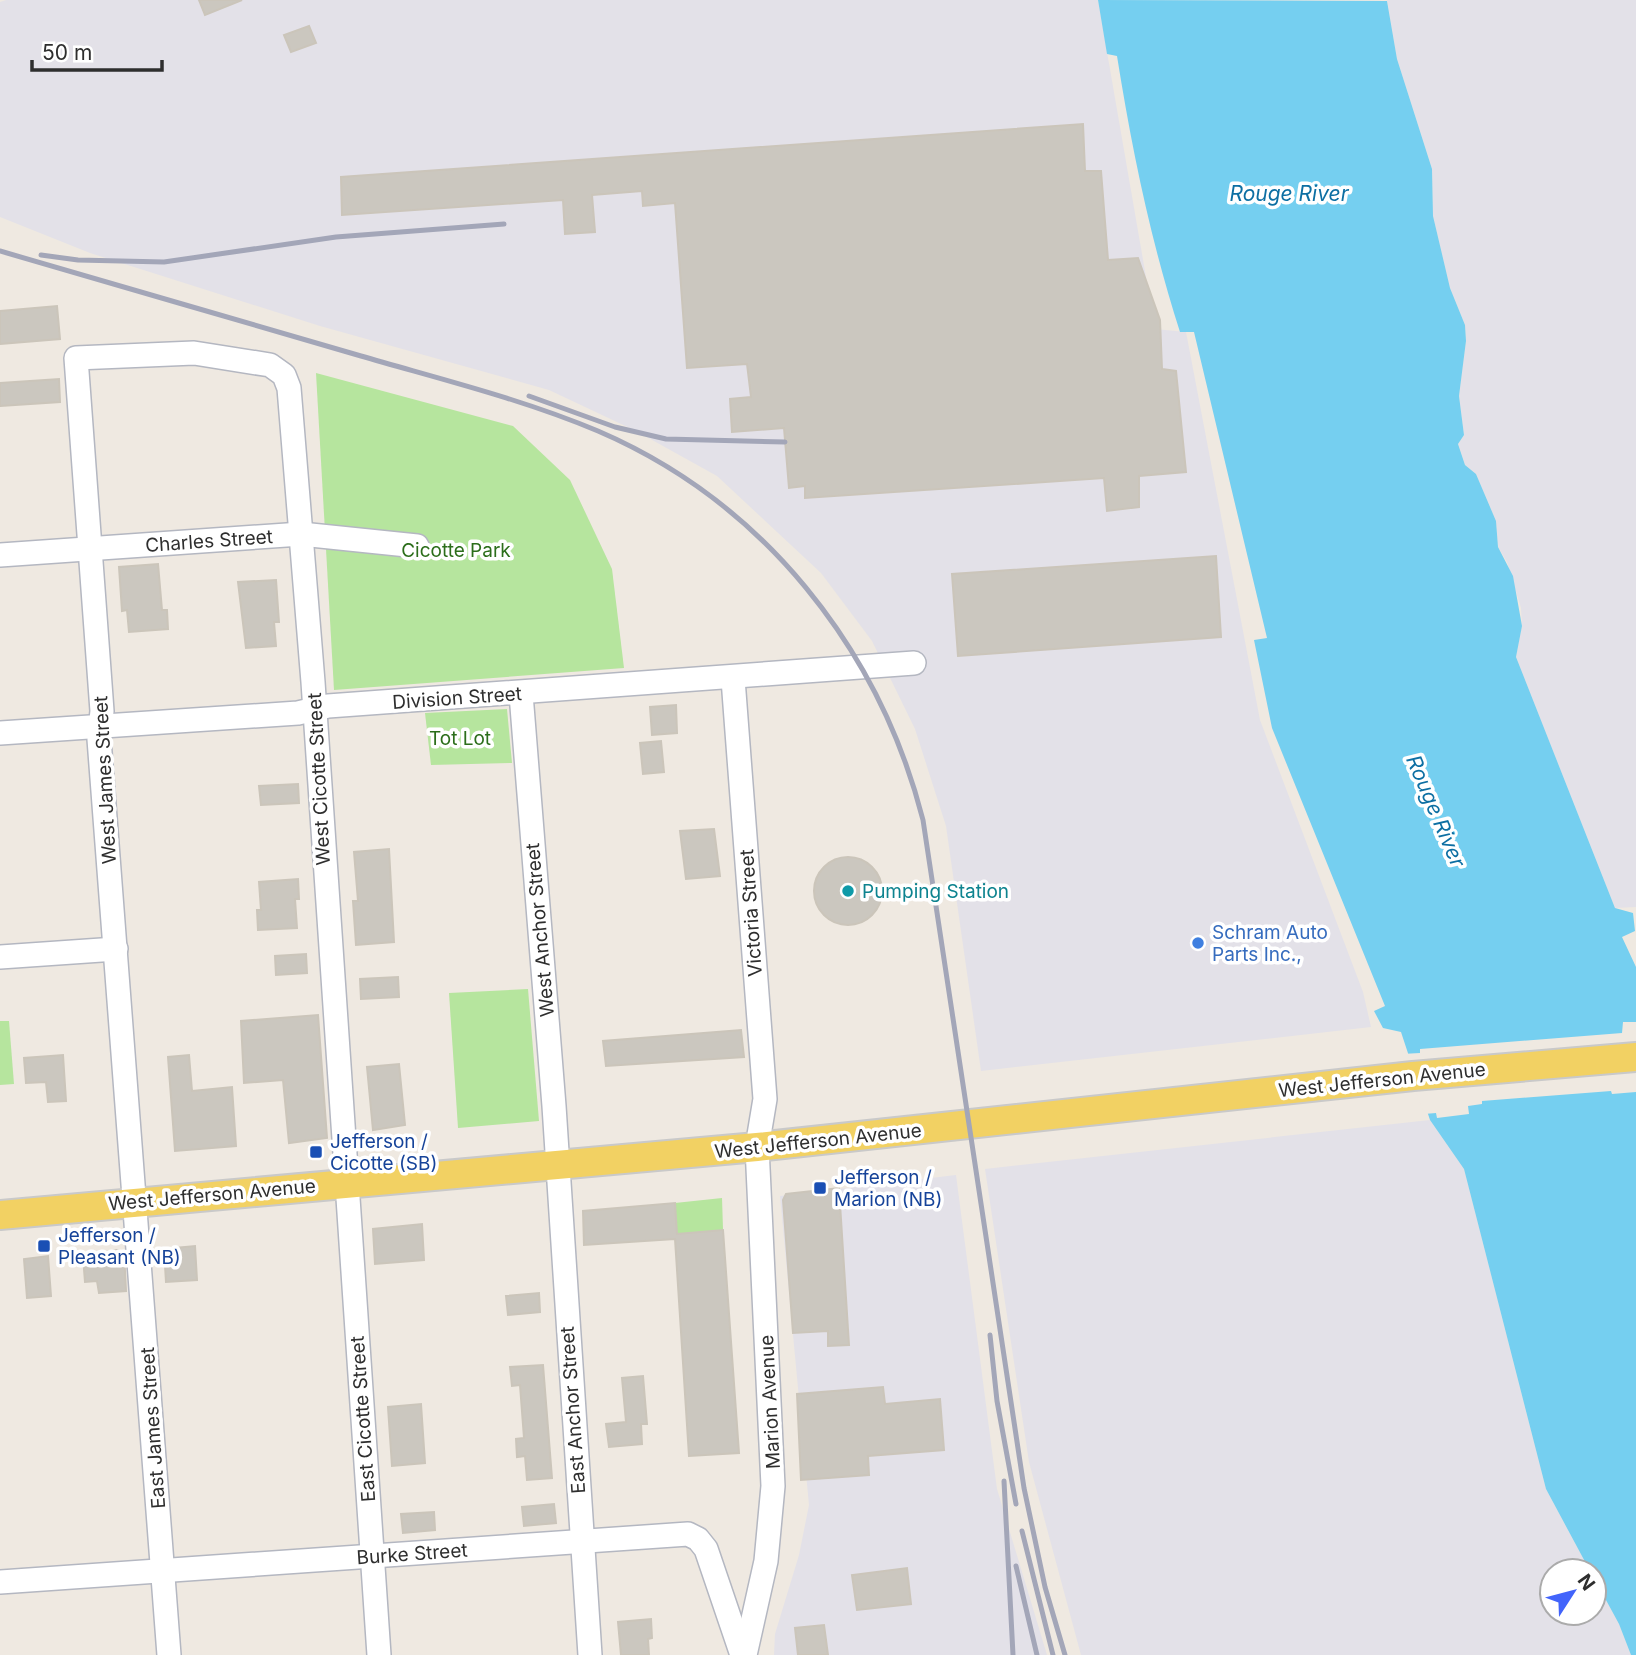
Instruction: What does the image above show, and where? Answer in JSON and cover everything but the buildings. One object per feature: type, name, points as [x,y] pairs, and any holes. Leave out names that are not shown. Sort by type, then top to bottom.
[{"type":"main road","name":"West Jefferson Avenue","points":[[0,1215],[757,1147],[1413,1076],[1636,1057]]},
{"type":"street","name":"West Cicotte Street","points":[[76,358],[194,353],[270,365],[284,375],[289,388],[347,1184]]},
{"type":"street","name":"West James Street","points":[[76,358],[101,726],[99,739],[136,1202]]},
{"type":"street","name":"Charles Street","points":[[0,555],[301,534],[417,547]]},
{"type":"street","name":"Division Street","points":[[0,733],[914,663]]},
{"type":"street","name":"Victoria Street","points":[[733,678],[765,1099],[757,1147]]},
{"type":"street","name":"West Anchor Street","points":[[521,694],[557,1166]]},
{"type":"street","points":[[0,957],[116,949]]},
{"type":"street","name":"Marion Avenue","points":[[743,1655],[766,1561],[774,1486],[757,1147]]},
{"type":"street","name":"East Anchor Street","points":[[557,1166],[590,1655]]},
{"type":"street","name":"East Cicotte Street","points":[[347,1184],[379,1655]]},
{"type":"street","name":"East James Street","points":[[136,1202],[169,1655]]},
{"type":"street","name":"Burke Street","points":[[0,1581],[688,1534],[698,1539],[706,1549],[743,1655]]},
{"type":"shaded area","points":[[1098,0],[1155,329],[1186,332],[1260,720],[1363,992],[1371,1027],[981,1071],[946,826],[915,729],[872,641],[821,573],[717,476],[636,431],[549,390],[320,326],[90,253],[0,217],[0,2]]},
{"type":"shaded area","points":[[1387,0],[1636,0],[1636,907],[1615,908],[1516,657],[1522,626],[1521,608],[1507,562],[1498,547],[1496,521],[1476,474],[1465,465],[1458,444],[1464,435],[1459,396],[1466,341],[1465,325],[1450,288],[1433,216],[1432,169],[1397,59]]},
{"type":"shaded area","points":[[1430,1120],[1464,1169],[1546,1489],[1582,1557],[1538,1557],[1538,1627],[1608,1627],[1608,1604],[1631,1655],[1081,1655],[1029,1462],[985,1169]]},
{"type":"shaded area","points":[[956,1175],[997,1489],[1047,1655],[774,1655],[775,1634],[799,1555],[809,1505],[780,1196]]},
{"type":"green space","name":"Cicotte Park","points":[[316,373],[513,426],[570,480],[612,569],[624,668],[334,690]]},
{"type":"green space","name":"Tot Lot","points":[[507,709],[512,763],[431,765],[425,713]]},
{"type":"green space","points":[[528,989],[539,1121],[458,1128],[449,993]]},
{"type":"green space","points":[[0,1021],[9,1021],[14,1084],[0,1085]]},
{"type":"green space","points":[[722,1198],[723,1230],[677,1234],[675,1203]]},
{"type":"water","name":"Rouge River","points":[[1098,0],[1387,1],[1397,59],[1432,169],[1433,216],[1450,288],[1465,325],[1466,341],[1459,396],[1464,435],[1458,444],[1465,465],[1476,474],[1496,521],[1498,547],[1513,576],[1522,626],[1516,657],[1615,908],[1633,913],[1635,931],[1622,937],[1636,967],[1636,1655],[1631,1655],[1608,1604],[1608,1557],[1582,1557],[1546,1489],[1464,1169],[1430,1120],[1401,1032],[1383,1028],[1374,1011],[1385,1006],[1272,728],[1254,640],[1267,638],[1194,332],[1180,332],[1143,196],[1117,56],[1107,54]]},
{"type":"pier","points":[[1623,1022],[1636,1022],[1636,1092],[1612,1094],[1611,1091],[1482,1101],[1482,1104],[1468,1106],[1469,1114],[1437,1118],[1436,1113],[1424,1114],[1402,1054],[1420,1053],[1420,1049],[1622,1033]]},
{"type":"railway","points":[[41,255],[78,260],[164,262],[336,237],[504,224]]},
{"type":"railway","points":[[0,251],[481,390],[598,431],[658,461],[712,498],[762,540],[806,588],[844,640],[877,697],[903,757],[923,820],[1024,1488],[1045,1587],[1065,1655]]},
{"type":"railway","points":[[529,396],[615,427],[666,439],[785,442]]},
{"type":"railway","points":[[990,1335],[997,1401],[1016,1504]]},
{"type":"railway","points":[[1004,1481],[1013,1655]]},
{"type":"railway","points":[[1022,1531],[1053,1655]]},
{"type":"railway","points":[[1016,1566],[1037,1655]]},
{"type":"place","name":"Pumping Station","points":[[848,891]]},
{"type":"place","name":"Schram Auto Parts Inc.,","points":[[1198,943]]},
{"type":"place","name":"Jefferson / Cicotte (SB)","points":[[316,1152]]},
{"type":"place","name":"Jefferson / Marion (NB)","points":[[820,1188]]},
{"type":"place","name":"Jefferson / Pleasant (NB)","points":[[44,1246]]}]
